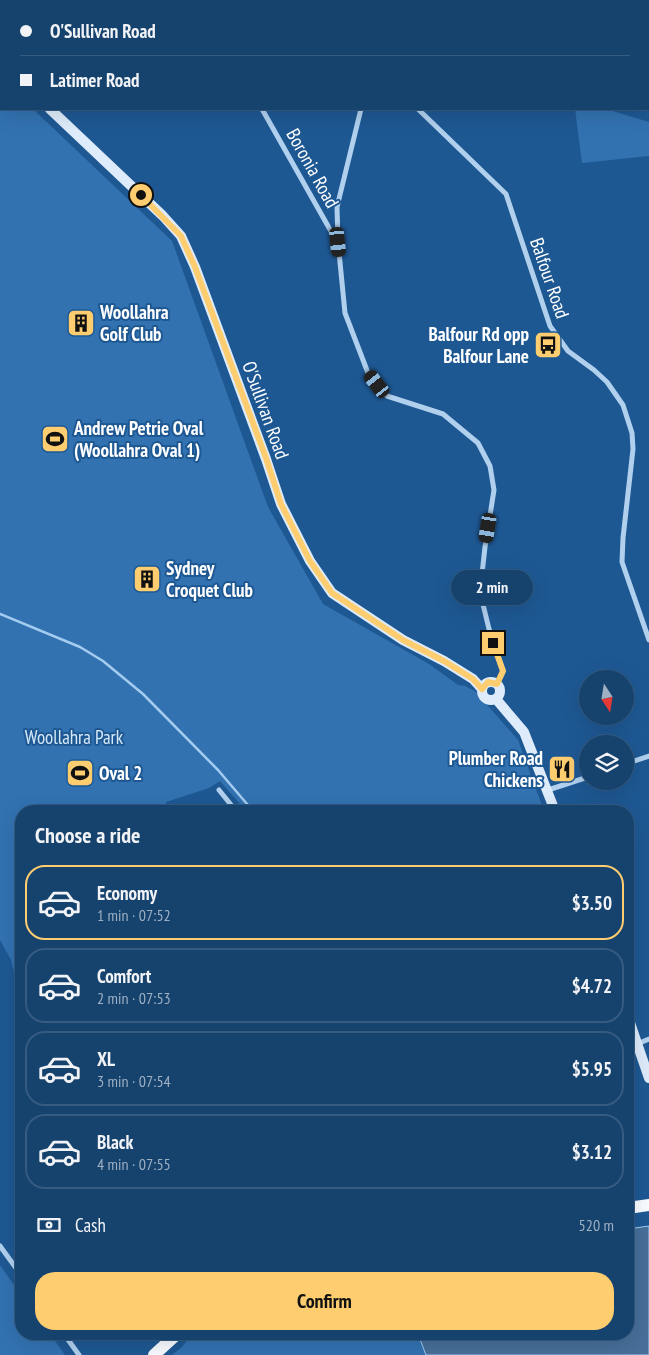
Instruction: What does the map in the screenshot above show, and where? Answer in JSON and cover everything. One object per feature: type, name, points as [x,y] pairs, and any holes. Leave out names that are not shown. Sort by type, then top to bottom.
[{"type":"main road","name":"O'Sullivan Road","points":[[51,110],[163,216],[181,236],[195,267],[266,458],[281,504],[310,561],[332,593],[403,640],[444,661],[473,679],[482,689]]},
{"type":"main road","points":[[488,682],[497,684],[501,692],[496,699],[490,701],[484,698],[482,689],[488,682]]},
{"type":"main road","points":[[496,699],[524,732],[554,805]]},
{"type":"main road","points":[[634,1035],[649,1078]]},
{"type":"main road","points":[[634,1207],[649,1205]]},
{"type":"main road","points":[[154,1355],[170,1340]]},
{"type":"street","name":"Boronia Road","points":[[263,110],[338,242]]},
{"type":"street","points":[[361,110],[337,207],[338,242],[345,313],[368,373],[387,396],[443,414],[478,443],[490,466],[494,490],[480,592],[488,629],[503,671],[497,684]]},
{"type":"street","name":"Balfour Road","points":[[419,110],[506,194],[550,326],[568,351],[607,382],[623,405],[632,432],[633,449],[622,562],[649,640]]},
{"type":"street","points":[[634,761],[649,756]]},
{"type":"street","points":[[548,790],[579,780]]},
{"type":"street","points":[[219,790],[231,805]]},
{"type":"street","points":[[637,1044],[649,1039]]},
{"type":"street","points":[[0,1246],[15,1267]]},
{"type":"street","points":[[68,1340],[79,1355]]},
{"type":"green space","name":"Woollahra Golf Club","points":[[0,110],[34,110],[172,241],[268,507],[323,604],[429,664],[458,685],[475,691],[518,740],[542,805],[241,805],[220,781],[209,788],[166,802],[167,805],[15,805],[15,976],[11,960],[0,940]]},
{"type":"green space","points":[[575,110],[609,110],[649,122],[649,156],[582,163]]},
{"type":"green space","points":[[0,1265],[15,1286],[15,1340],[54,1340],[65,1355],[0,1355]]},
{"type":"green space","points":[[187,1340],[420,1340],[426,1355],[172,1355]]},
{"type":"shaded area","points":[[649,1226],[649,1355],[426,1355],[420,1340],[634,1340],[634,1228]]},
{"type":"waterway","points":[[0,614],[80,647],[103,661],[143,694],[218,770],[248,805]]},
{"type":"place","name":"Woollahra Golf Club","points":[[81,323]]},
{"type":"place","name":"Balfour Rd opp Balfour Lane","points":[[548,345]]},
{"type":"place","name":"Andrew Petrie Oval (Woollahra Oval 1)","points":[[55,439]]},
{"type":"place","name":"Sydney Croquet Club","points":[[147,579]]},
{"type":"place","name":"Plumber Road Chickens","points":[[562,769]]},
{"type":"place","name":"Oval 2","points":[[80,773]]},
{"type":"route","points":[[141,195],[181,236],[195,267],[266,458],[281,504],[310,561],[332,593],[403,640],[444,661],[473,679],[482,689],[488,682],[497,684],[503,671],[493,643]]},
{"type":"park label","name":"Woollahra Park","points":[[74,737]]}]
